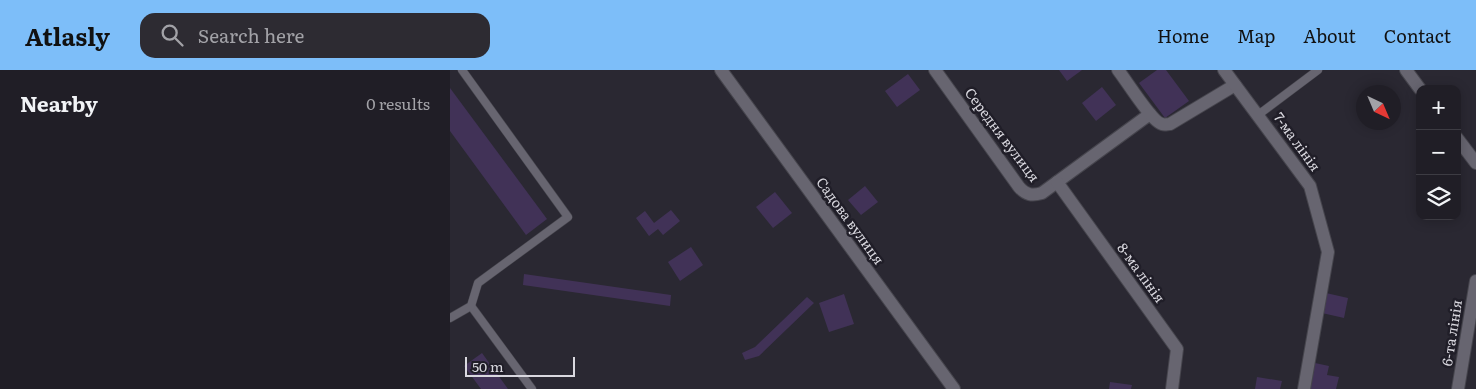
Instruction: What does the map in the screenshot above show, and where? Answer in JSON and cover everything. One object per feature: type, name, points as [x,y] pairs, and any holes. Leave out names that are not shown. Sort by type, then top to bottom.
[{"type":"street","name":"Садова вулиця","points":[[721,70],[954,389]]},
{"type":"street","name":"Середня вулиця","points":[[935,70],[1023,192],[1028,195],[1042,193],[1150,114]]},
{"type":"street","points":[[1118,70],[1150,114],[1161,124],[1170,124],[1235,85]]},
{"type":"street","name":"7-ма лінія","points":[[1224,70],[1310,186],[1328,252],[1304,389]]},
{"type":"street","points":[[1406,70],[1417,85]]},
{"type":"street","points":[[1461,143],[1476,163]]},
{"type":"street","name":"8-ма лінія","points":[[1057,182],[1177,349],[1172,389]]},
{"type":"street","name":"6-та лінія","points":[[1458,389],[1476,281]]},
{"type":"lane","points":[[450,318],[471,306],[478,283],[568,217],[462,70]]},
{"type":"lane","points":[[1258,115],[1318,70]]},
{"type":"lane","points":[[471,306],[532,389]]},
{"type":"building","points":[[1059,70],[1082,70],[1067,81]]},
{"type":"building","points":[[1157,70],[1166,70],[1189,101],[1165,118],[1139,83]]},
{"type":"building","points":[[908,74],[920,90],[897,107],[885,91]]},
{"type":"building","points":[[1102,87],[1116,105],[1096,121],[1082,103]]},
{"type":"building","points":[[450,88],[547,219],[526,235],[450,131]]},
{"type":"building","points":[[865,186],[878,202],[861,215],[848,200]]},
{"type":"building","points":[[775,192],[792,213],[773,228],[756,207]]},
{"type":"building","points":[[671,210],[680,221],[663,235],[658,229],[649,236],[636,218],[645,211],[654,223]]},
{"type":"building","points":[[691,247],[703,265],[680,281],[668,262]]},
{"type":"building","points":[[524,274],[671,295],[670,306],[523,285]]},
{"type":"building","points":[[1326,293],[1348,298],[1344,318],[1322,313]]},
{"type":"building","points":[[844,294],[854,324],[829,332],[819,303]]},
{"type":"building","points":[[807,297],[814,303],[759,356],[745,360],[742,353],[755,347]]},
{"type":"building","points":[[482,353],[508,389],[481,389],[464,366]]},
{"type":"building","points":[[1315,363],[1329,366],[1327,375],[1339,377],[1336,389],[1310,389]]},
{"type":"building","points":[[1257,377],[1282,381],[1280,389],[1255,389]]},
{"type":"building","points":[[1110,382],[1132,385],[1131,389],[1109,389]]}]
